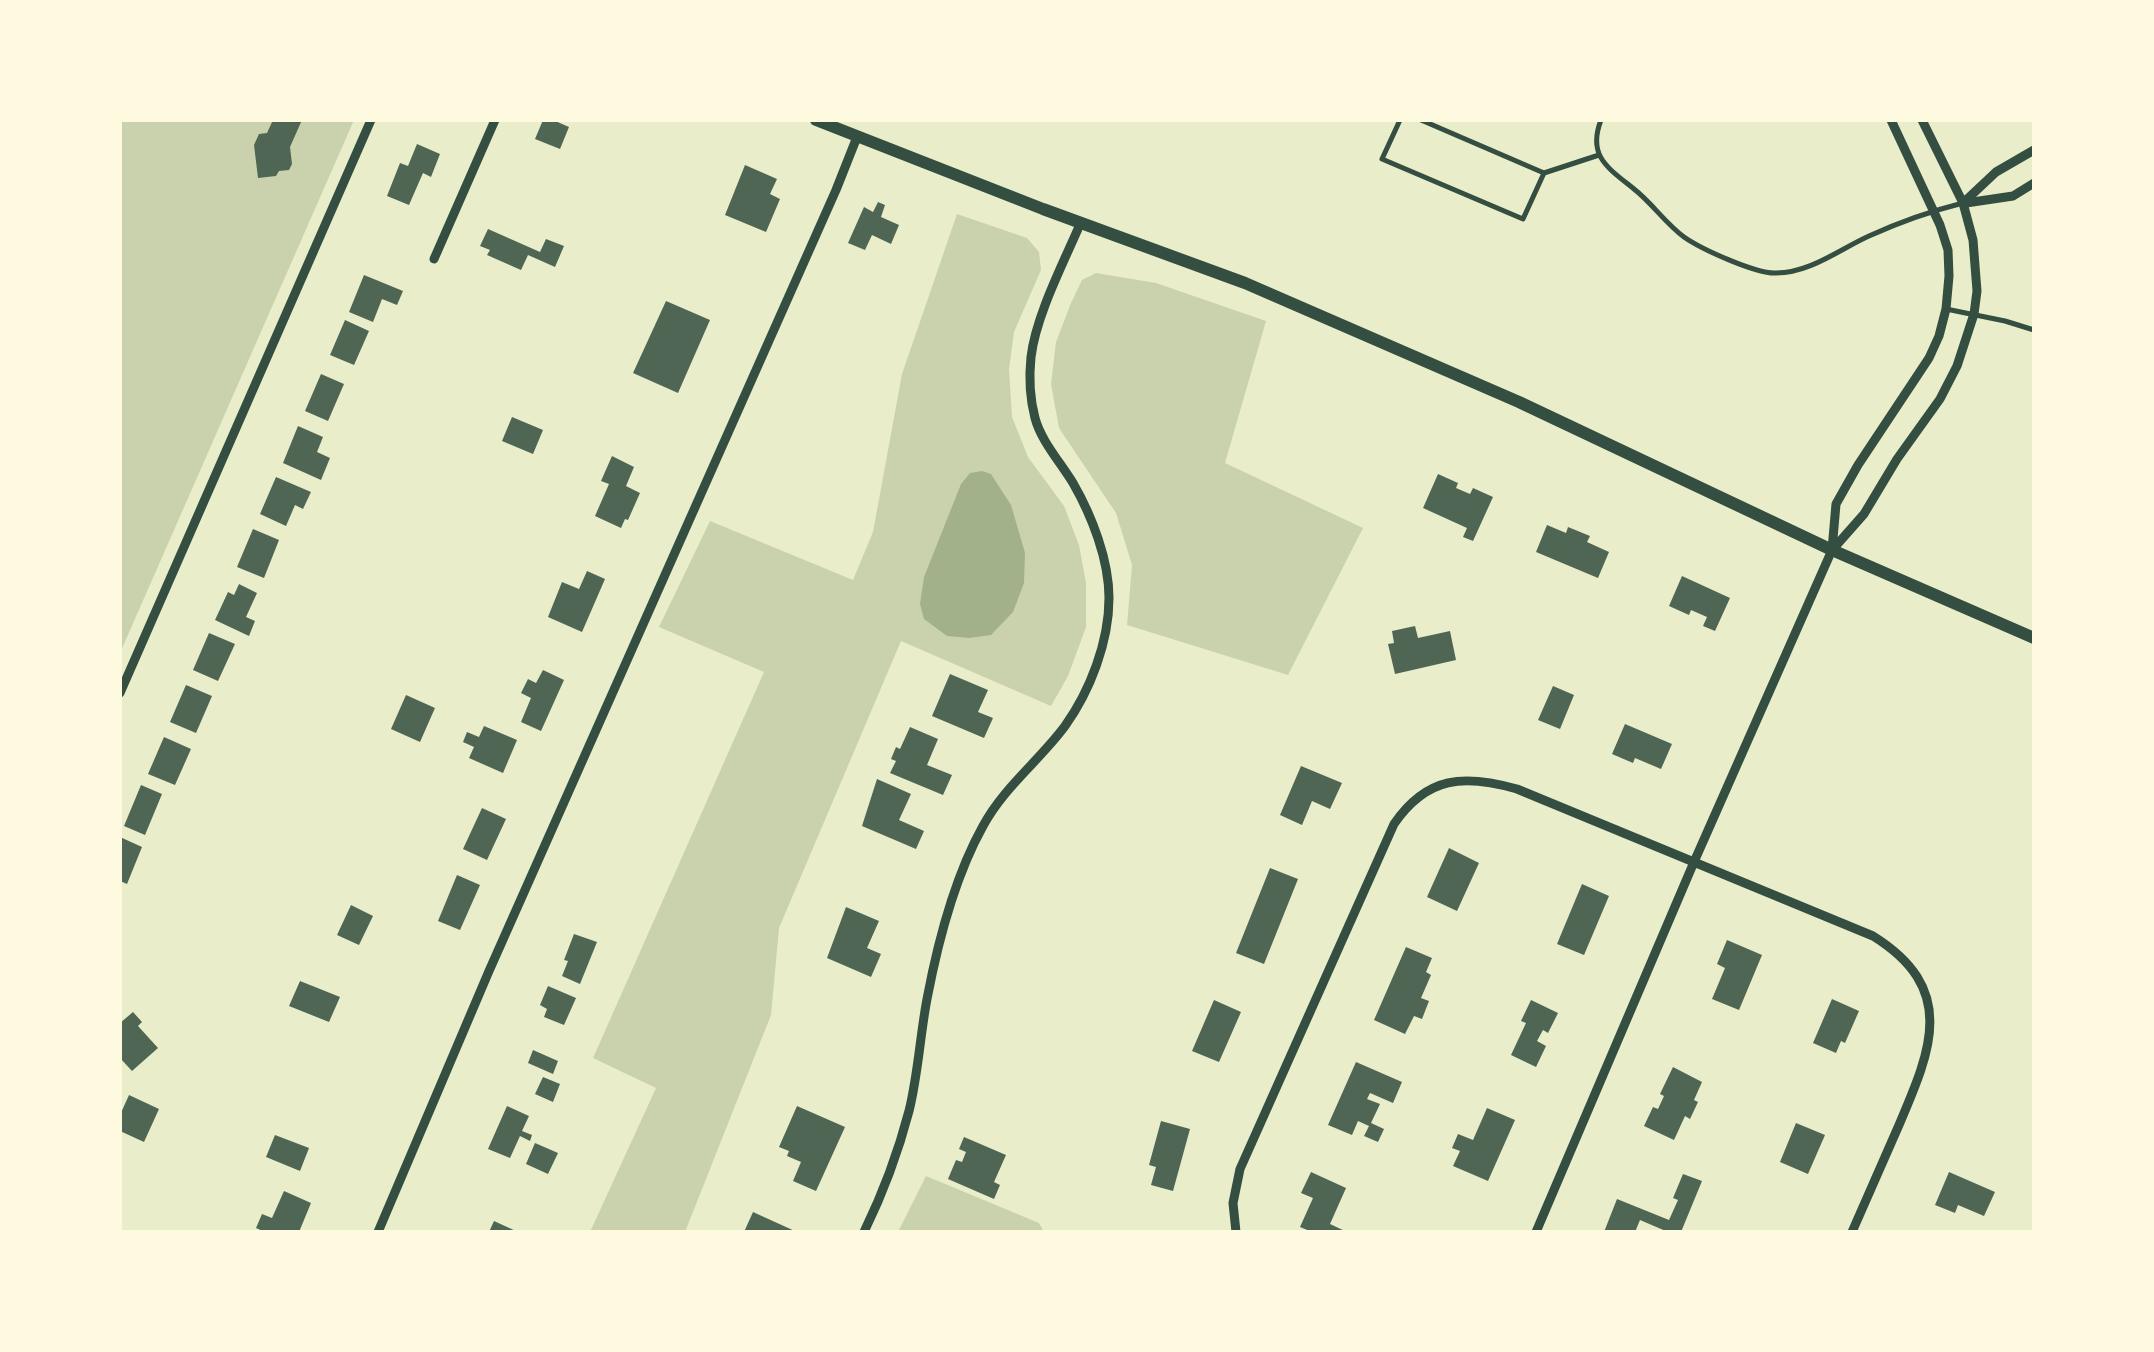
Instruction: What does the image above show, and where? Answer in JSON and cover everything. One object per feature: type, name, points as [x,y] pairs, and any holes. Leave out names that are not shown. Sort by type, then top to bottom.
[{"type":"main road","points":[[816,120],[1245,282],[2034,638]]},
{"type":"street","points":[[120,694],[371,120]]},
{"type":"street","points":[[434,259],[495,120]]},
{"type":"street","points":[[1832,550],[1836,504],[1923,368],[1939,336],[1946,309],[1948,250],[1891,120]]},
{"type":"street","points":[[1536,1232],[1832,550],[1864,514],[1957,366],[1974,314],[1977,291],[1973,240],[1964,203],[1922,120]]},
{"type":"street","points":[[378,1232],[488,971],[857,138]]},
{"type":"street","points":[[1964,203],[1996,172],[2034,150]]},
{"type":"street","points":[[1964,203],[2013,196],[2034,184]]},
{"type":"street","points":[[864,1232],[881,1198],[910,1108],[937,954],[968,858],[1004,793],[1064,728],[1087,684],[1104,636],[1109,598],[1093,526],[1036,421],[1031,390],[1031,357],[1037,328],[1081,222]]},
{"type":"street","points":[[1236,1232],[1233,1203],[1240,1169],[1394,824],[1412,800],[1425,791],[1441,784],[1471,780],[1517,789],[1873,936],[1907,962],[1926,997],[1930,1016],[1927,1054],[1852,1232]]},
{"type":"lane","points":[[1400,120],[1382,160],[1523,219],[1544,173]]},
{"type":"lane","points":[[1422,120],[1544,173],[1599,155]]},
{"type":"lane","points":[[1601,120],[1596,137],[1599,155],[1617,177],[1683,236],[1774,274],[1812,265],[1868,236],[1932,210],[1964,203]]},
{"type":"lane","points":[[1946,309],[2034,330]]},
{"type":"shaded area","points":[[120,120],[354,120],[120,653]]},
{"type":"shaded area","points":[[957,214],[1027,238],[1039,252],[1041,270],[1014,332],[1009,369],[1012,417],[1028,457],[1064,506],[1079,545],[1086,583],[1086,627],[1068,676],[1051,706],[901,641],[779,928],[771,1015],[685,1232],[590,1232],[656,1088],[593,1058],[764,672],[659,627],[710,521],[853,580],[873,532],[902,374]]},
{"type":"shaded area","points":[[1096,273],[1156,283],[1266,321],[1225,463],[1363,528],[1288,675],[1127,625],[1132,565],[1116,513],[1059,428],[1051,384],[1056,342],[1071,303],[1082,280]]},
{"type":"shaded area","points":[[970,473],[991,474],[1011,505],[1025,553],[1024,583],[1013,612],[991,635],[947,636],[924,619],[920,604],[924,577],[961,484]]},
{"type":"shaded area","points":[[926,1176],[1039,1223],[1044,1232],[898,1232]]},
{"type":"building","points":[[273,120],[302,120],[290,147],[292,164],[276,176],[258,178],[254,145],[259,134],[267,133]]},
{"type":"building","points":[[543,120],[569,127],[560,149],[535,139]]},
{"type":"building","points":[[417,144],[440,154],[431,177],[423,173],[409,205],[387,196],[400,163],[408,166]]},
{"type":"building","points":[[745,165],[777,179],[770,194],[780,199],[766,232],[725,215]]},
{"type":"building","points":[[878,202],[885,205],[881,217],[899,225],[891,244],[872,235],[865,250],[848,243],[864,207],[873,212]]},
{"type":"building","points":[[488,229],[540,252],[546,239],[564,246],[555,267],[528,255],[521,270],[487,255],[490,250],[480,246]]},
{"type":"building","points":[[364,275],[403,291],[397,305],[382,299],[373,322],[349,312]]},
{"type":"building","points":[[666,301],[710,320],[678,393],[633,373]]},
{"type":"building","points":[[345,320],[369,331],[354,365],[330,355]]},
{"type":"building","points":[[321,374],[344,384],[328,421],[305,411]]},
{"type":"building","points":[[512,417],[543,430],[533,454],[502,441]]},
{"type":"building","points":[[298,426],[323,437],[317,452],[330,458],[321,480],[283,463]]},
{"type":"building","points":[[612,456],[634,467],[626,486],[640,493],[621,528],[595,516],[609,484],[601,481]]},
{"type":"building","points":[[1438,474],[1470,494],[1473,488],[1493,497],[1473,541],[1463,537],[1467,528],[1423,508]]},
{"type":"building","points":[[276,477],[311,492],[303,509],[295,505],[286,526],[260,514]]},
{"type":"building","points":[[1547,525],[1566,533],[1568,527],[1590,536],[1587,542],[1609,552],[1598,578],[1536,552]]},
{"type":"building","points":[[253,529],[279,540],[264,578],[237,567]]},
{"type":"building","points":[[587,571],[605,579],[582,632],[548,617],[562,582],[579,589]]},
{"type":"building","points":[[1682,576],[1730,598],[1715,631],[1703,626],[1707,617],[1691,610],[1689,615],[1669,606]]},
{"type":"building","points":[[239,584],[257,593],[246,617],[255,621],[249,636],[215,620],[228,592],[234,595]]},
{"type":"building","points":[[1415,626],[1418,638],[1450,631],[1456,660],[1395,674],[1388,644],[1394,643],[1392,631]]},
{"type":"building","points":[[209,633],[235,644],[218,681],[193,670]]},
{"type":"building","points":[[543,670],[564,680],[541,731],[521,722],[531,698],[521,693],[528,679],[536,683]]},
{"type":"building","points":[[950,674],[988,690],[978,712],[993,718],[984,738],[932,716]]},
{"type":"building","points":[[186,685],[212,696],[196,733],[170,722]]},
{"type":"building","points":[[1553,686],[1574,695],[1560,729],[1538,720]]},
{"type":"building","points":[[406,695],[435,708],[420,742],[391,729]]},
{"type":"building","points":[[1625,724],[1672,744],[1661,769],[1612,754]]},
{"type":"building","points":[[484,726],[517,740],[503,773],[469,758],[474,747],[463,742],[467,732],[479,737]]},
{"type":"building","points":[[910,727],[938,739],[927,765],[952,775],[943,795],[890,773],[896,761],[891,759],[896,747],[900,749]]},
{"type":"building","points":[[164,737],[191,749],[175,785],[148,774]]},
{"type":"building","points":[[1301,766],[1342,783],[1330,809],[1312,801],[1302,825],[1280,815]]},
{"type":"building","points":[[877,779],[911,794],[899,820],[924,831],[916,849],[862,826]]},
{"type":"building","points":[[141,785],[162,794],[145,835],[124,826]]},
{"type":"building","points":[[482,808],[506,819],[487,860],[463,849]]},
{"type":"building","points":[[120,837],[142,847],[127,884],[120,881]]},
{"type":"building","points":[[1449,848],[1479,863],[1457,911],[1427,897]]},
{"type":"building","points":[[1270,868],[1298,879],[1264,964],[1236,953]]},
{"type":"building","points":[[457,875],[480,885],[460,930],[438,921]]},
{"type":"building","points":[[1582,884],[1609,896],[1584,955],[1557,944]]},
{"type":"building","points":[[351,905],[373,916],[359,945],[337,935]]},
{"type":"building","points":[[846,907],[879,921],[867,948],[881,954],[871,977],[827,958]]},
{"type":"building","points":[[574,934],[597,942],[580,984],[562,976]]},
{"type":"building","points":[[1727,940],[1762,955],[1739,1010],[1712,999],[1725,968],[1717,964]]},
{"type":"building","points":[[1406,947],[1432,958],[1426,972],[1431,975],[1421,998],[1429,1001],[1422,1019],[1414,1016],[1405,1034],[1374,1020]]},
{"type":"building","points":[[300,981],[340,997],[329,1022],[289,1006]]},
{"type":"building","points":[[548,986],[576,998],[564,1025],[544,1017],[547,1009],[540,1005]]},
{"type":"building","points":[[1832,999],[1859,1011],[1845,1043],[1841,1041],[1836,1053],[1813,1043]]},
{"type":"building","points":[[1214,1000],[1241,1012],[1219,1062],[1192,1051]]},
{"type":"building","points":[[1531,1000],[1558,1013],[1548,1033],[1543,1030],[1537,1041],[1546,1046],[1536,1067],[1511,1055],[1526,1023],[1521,1021]]},
{"type":"building","points":[[133,1012],[142,1022],[138,1026],[158,1048],[132,1071],[120,1058],[120,1023]]},
{"type":"building","points":[[533,1050],[558,1061],[553,1074],[528,1063]]},
{"type":"building","points":[[1356,1062],[1402,1082],[1393,1103],[1370,1093],[1367,1099],[1380,1104],[1371,1123],[1384,1129],[1378,1142],[1364,1136],[1369,1126],[1358,1121],[1352,1135],[1328,1125]]},
{"type":"building","points":[[1673,1067],[1702,1082],[1690,1119],[1685,1116],[1674,1140],[1644,1126],[1653,1107],[1658,1109],[1664,1096],[1660,1094]]},
{"type":"building","points":[[543,1077],[560,1084],[553,1102],[535,1094]]},
{"type":"building","points":[[129,1095],[159,1109],[144,1142],[120,1131],[120,1115]]},
{"type":"building","points":[[507,1106],[529,1116],[522,1131],[532,1135],[530,1141],[520,1136],[510,1158],[488,1149]]},
{"type":"building","points":[[797,1106],[845,1127],[816,1191],[793,1181],[801,1162],[779,1147]]},
{"type":"building","points":[[1487,1108],[1515,1120],[1488,1181],[1453,1166],[1460,1151],[1452,1148],[1458,1134],[1473,1140]]},
{"type":"building","points":[[1161,1121],[1190,1129],[1173,1191],[1151,1185],[1156,1167],[1149,1165]]},
{"type":"building","points":[[1796,1123],[1825,1135],[1808,1174],[1780,1162]]},
{"type":"building","points":[[275,1135],[309,1148],[300,1171],[266,1157]]},
{"type":"building","points":[[964,1137],[1006,1155],[994,1182],[1000,1185],[994,1199],[948,1179],[956,1160],[962,1162],[966,1152],[959,1149]]},
{"type":"building","points":[[535,1143],[558,1153],[548,1174],[526,1164]]},
{"type":"building","points":[[1311,1172],[1346,1188],[1330,1224],[1347,1232],[1312,1232],[1300,1227],[1313,1198],[1301,1193]]},
{"type":"building","points":[[1949,1172],[1995,1192],[1984,1216],[1958,1205],[1955,1213],[1935,1205]]},
{"type":"building","points":[[1683,1174],[1702,1181],[1681,1232],[1668,1232],[1640,1220],[1635,1232],[1604,1232],[1617,1199],[1669,1220]]},
{"type":"building","points":[[284,1191],[311,1203],[299,1232],[265,1232],[256,1228],[262,1214],[272,1218]]},
{"type":"building","points":[[753,1212],[797,1232],[744,1232]]},
{"type":"building","points":[[494,1221],[518,1232],[489,1232]]}]
